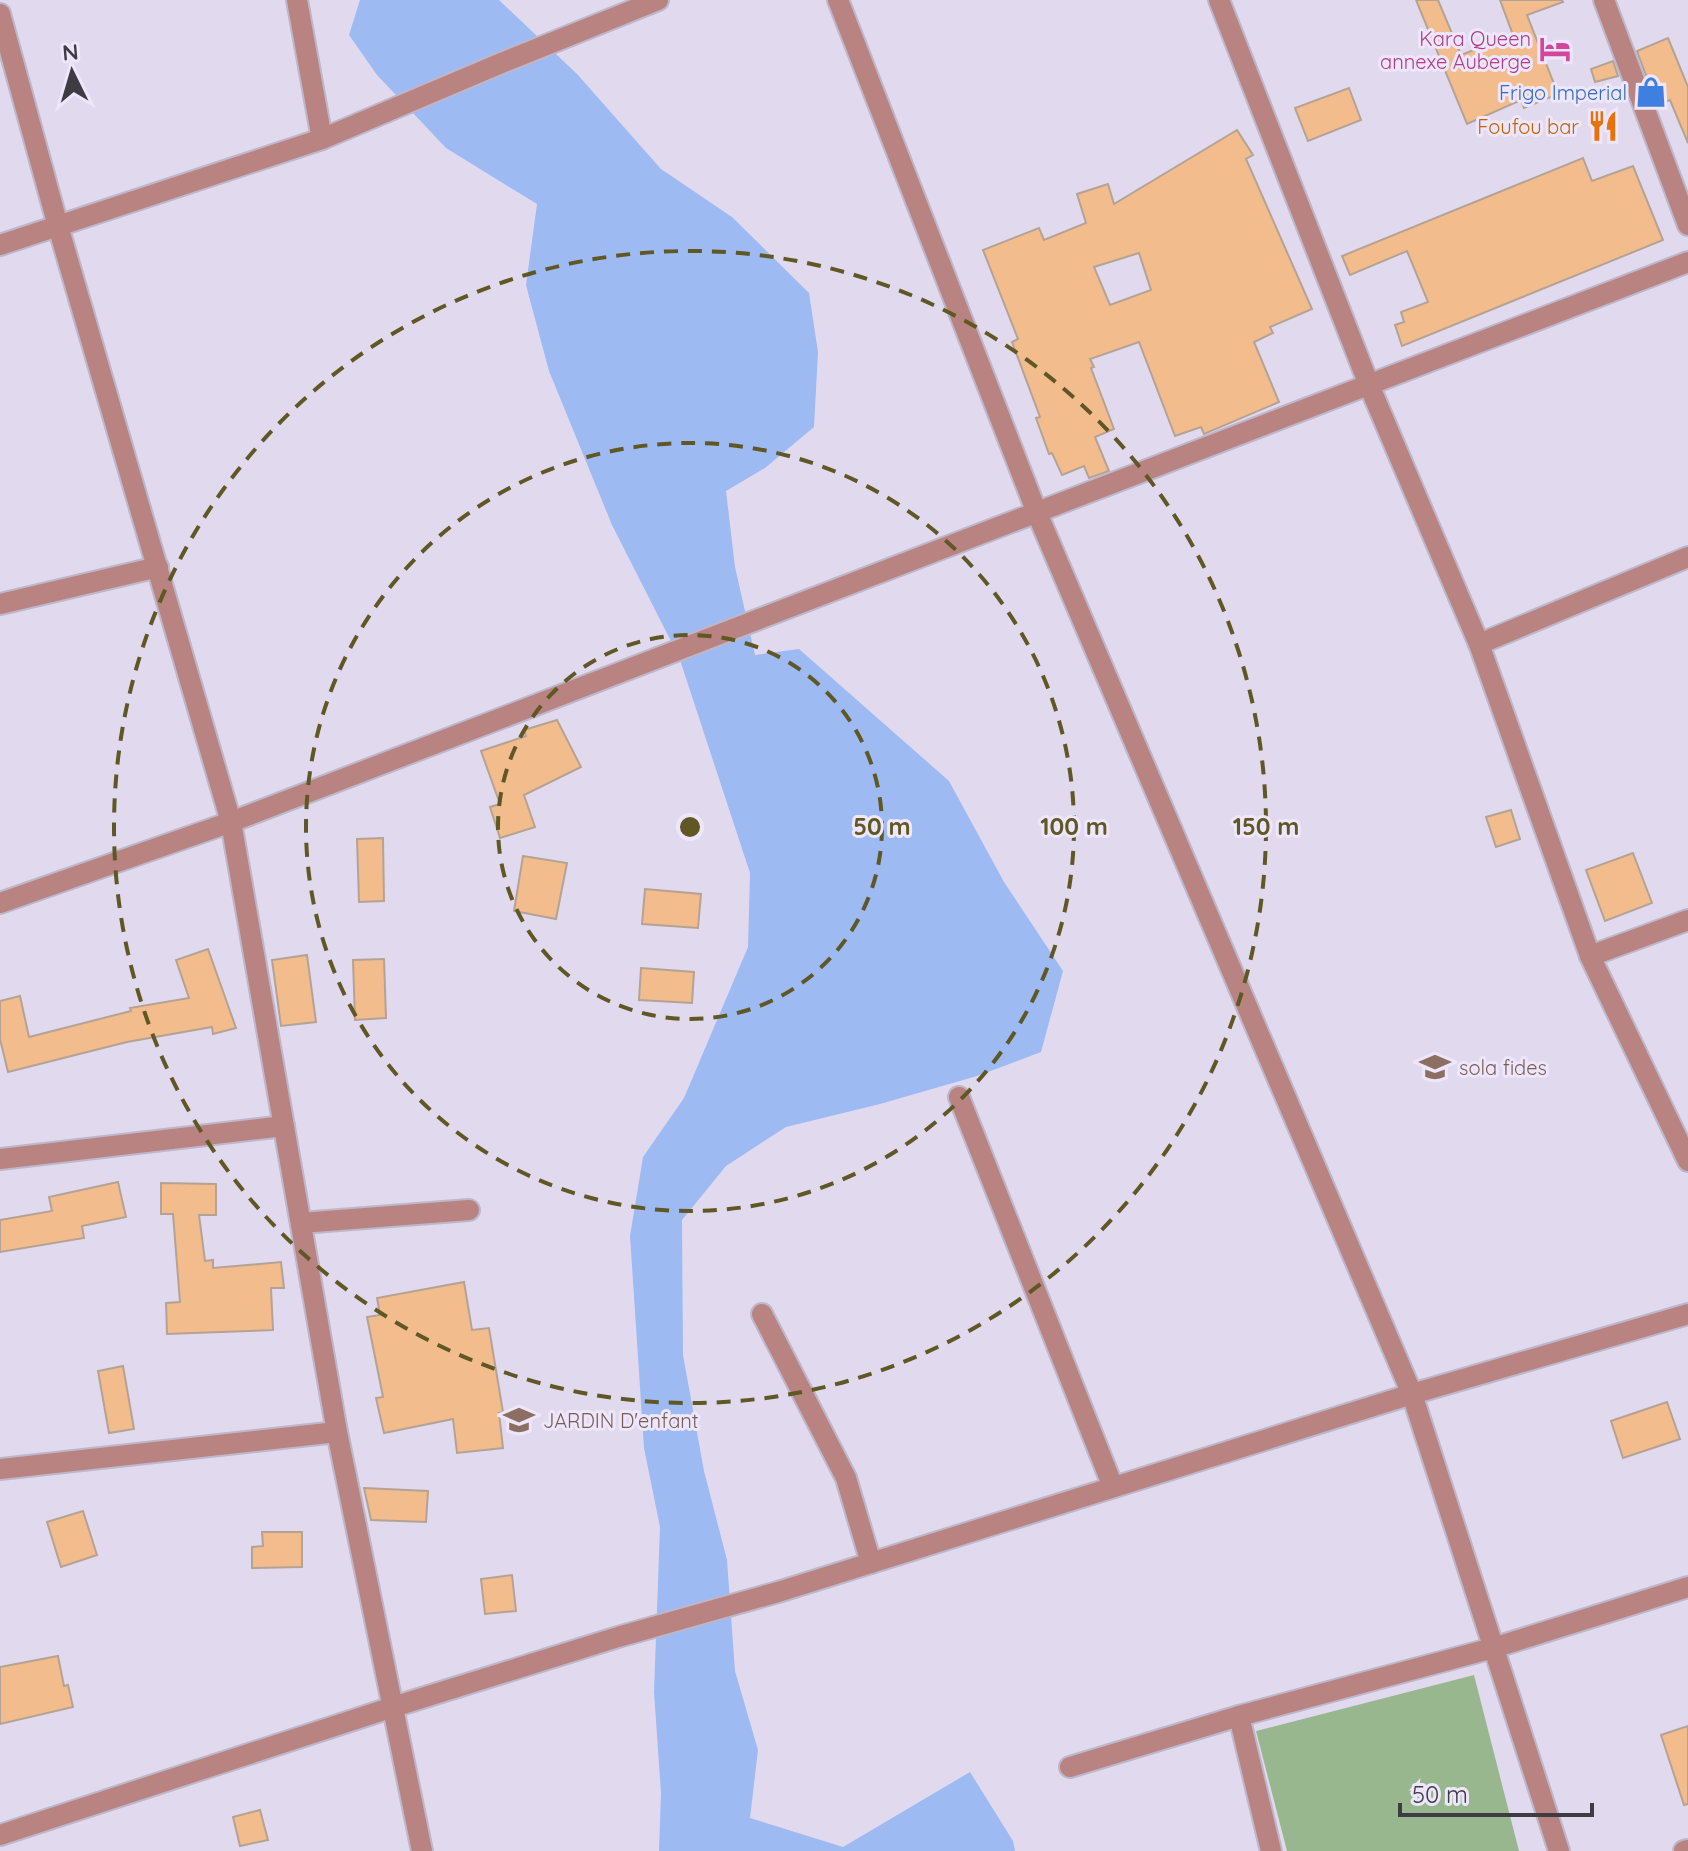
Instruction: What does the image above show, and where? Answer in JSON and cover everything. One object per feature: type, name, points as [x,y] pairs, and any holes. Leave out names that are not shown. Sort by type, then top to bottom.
[{"type":"street","points":[[297,0],[322,139]]},
{"type":"street","points":[[0,245],[322,139],[658,0]]},
{"type":"street","points":[[838,0],[1037,513],[1412,1394],[1559,1851]]},
{"type":"street","points":[[1219,0],[1369,385],[1479,644],[1590,956],[1688,1161]]},
{"type":"street","points":[[1611,2],[1688,225]]},
{"type":"street","points":[[0,14],[58,226],[231,822],[337,1432],[422,1851]]},
{"type":"street","points":[[0,903],[231,822],[1688,262]]},
{"type":"street","points":[[1479,644],[1688,557]]},
{"type":"street","points":[[0,604],[158,567]]},
{"type":"street","points":[[1590,956],[1688,920]]},
{"type":"street","points":[[959,1097],[1113,1487]]},
{"type":"street","points":[[0,1159],[284,1126]]},
{"type":"street","points":[[301,1223],[469,1210]]},
{"type":"street","points":[[762,1314],[846,1478],[871,1563]]},
{"type":"street","points":[[0,1835],[618,1637],[778,1592],[1412,1394],[1688,1314]]},
{"type":"street","points":[[0,1469],[337,1432]]},
{"type":"street","points":[[1070,1767],[1239,1716],[1493,1648],[1688,1587]]},
{"type":"street","points":[[1239,1716],[1271,1851]]},
{"type":"green space","points":[[1474,1675],[1519,1851],[1287,1851],[1256,1731]]},
{"type":"water","points":[[360,0],[499,0],[577,74],[661,169],[732,217],[809,293],[818,352],[814,427],[765,468],[726,491],[735,567],[755,655],[799,649],[949,781],[1004,882],[1063,971],[1041,1052],[977,1076],[786,1127],[726,1166],[682,1220],[683,1355],[704,1471],[727,1560],[735,1671],[758,1750],[750,1818],[843,1847],[970,1772],[1013,1841],[1015,1851],[659,1851],[661,1793],[654,1692],[660,1527],[644,1448],[630,1236],[643,1157],[684,1098],[748,947],[750,873],[679,657],[612,525],[549,371],[526,285],[537,204],[446,148],[377,75],[349,35]]},
{"type":"building","points":[[1416,0],[1438,0],[1461,55],[1513,35],[1500,0],[1562,0],[1527,15],[1558,94],[1524,108],[1521,100],[1467,124]]},
{"type":"building","points":[[1668,38],[1688,87],[1688,143],[1670,100],[1657,105],[1637,51]]},
{"type":"building","points":[[1613,61],[1618,76],[1595,82],[1591,69]]},
{"type":"building","points":[[1349,88],[1361,120],[1308,141],[1295,108]]},
{"type":"building","points":[[1237,130],[1253,155],[1246,159],[1312,309],[1270,327],[1273,333],[1254,342],[1279,402],[1204,434],[1201,427],[1175,436],[1139,342],[1090,359],[1114,429],[1095,437],[1109,471],[1089,478],[1084,466],[1062,475],[1052,453],[1049,454],[1036,418],[1040,417],[1012,342],[1018,339],[983,250],[1039,228],[1044,240],[1086,223],[1077,194],[1108,184],[1114,204]],"holes":[[[1139,253],[1151,290],[1110,305],[1094,267]]]},
{"type":"building","points":[[1583,158],[1592,181],[1633,166],[1663,240],[1402,346],[1395,325],[1404,322],[1401,312],[1428,302],[1407,251],[1350,275],[1342,256]]},
{"type":"building","points":[[557,720],[581,767],[524,795],[535,827],[500,838],[490,807],[500,804],[481,751],[526,736],[524,730]]},
{"type":"building","points":[[1511,810],[1520,839],[1496,847],[1486,817]]},
{"type":"building","points":[[383,838],[384,901],[359,902],[357,839]]},
{"type":"building","points":[[1633,853],[1652,903],[1605,921],[1586,870]]},
{"type":"building","points":[[523,856],[567,863],[556,919],[514,911]]},
{"type":"building","points":[[645,889],[701,894],[698,928],[642,924]]},
{"type":"building","points":[[208,949],[236,1028],[213,1034],[212,1027],[127,1042],[8,1072],[0,1039],[0,1001],[20,996],[29,1037],[131,1011],[130,1008],[189,998],[176,960]]},
{"type":"building","points":[[307,955],[316,1022],[281,1026],[272,960]]},
{"type":"building","points":[[384,959],[386,1018],[355,1020],[353,960]]},
{"type":"building","points":[[641,968],[694,972],[692,1003],[639,1000]]},
{"type":"building","points":[[118,1182],[126,1217],[82,1226],[84,1238],[0,1252],[0,1220],[52,1211],[49,1197]]},
{"type":"building","points":[[161,1183],[216,1184],[216,1215],[199,1215],[205,1261],[213,1260],[213,1268],[281,1262],[284,1288],[271,1288],[273,1330],[167,1334],[166,1303],[180,1302],[173,1214],[161,1214]]},
{"type":"building","points":[[464,1282],[472,1330],[489,1328],[503,1412],[499,1413],[503,1448],[457,1453],[453,1419],[384,1433],[376,1398],[383,1397],[367,1317],[380,1315],[377,1298]]},
{"type":"building","points":[[123,1366],[134,1429],[109,1433],[98,1371]]},
{"type":"building","points":[[1667,1402],[1680,1439],[1623,1458],[1611,1421]]},
{"type":"building","points":[[364,1488],[428,1491],[426,1522],[371,1520]]},
{"type":"building","points":[[83,1511],[97,1555],[61,1567],[47,1522]]},
{"type":"building","points":[[262,1532],[302,1532],[302,1567],[252,1568],[252,1547],[263,1546]]},
{"type":"building","points":[[512,1575],[516,1611],[485,1614],[481,1579]]},
{"type":"building","points":[[58,1656],[64,1686],[68,1685],[73,1707],[0,1724],[0,1667]]},
{"type":"building","points":[[1688,1726],[1688,1804],[1684,1805],[1661,1735]]},
{"type":"building","points":[[260,1810],[268,1840],[240,1846],[233,1817]]},
{"type":"place","name":"Kara Queen annexe Auberge","points":[[1555,49]]},
{"type":"place","name":"Frigo Imperial","points":[[1651,92]]},
{"type":"place","name":"Foufou bar","points":[[1603,126]]},
{"type":"place","name":"sola fides","points":[[1435,1067]]},
{"type":"place","name":"JARDIN D'enfant","points":[[519,1420]]}]
